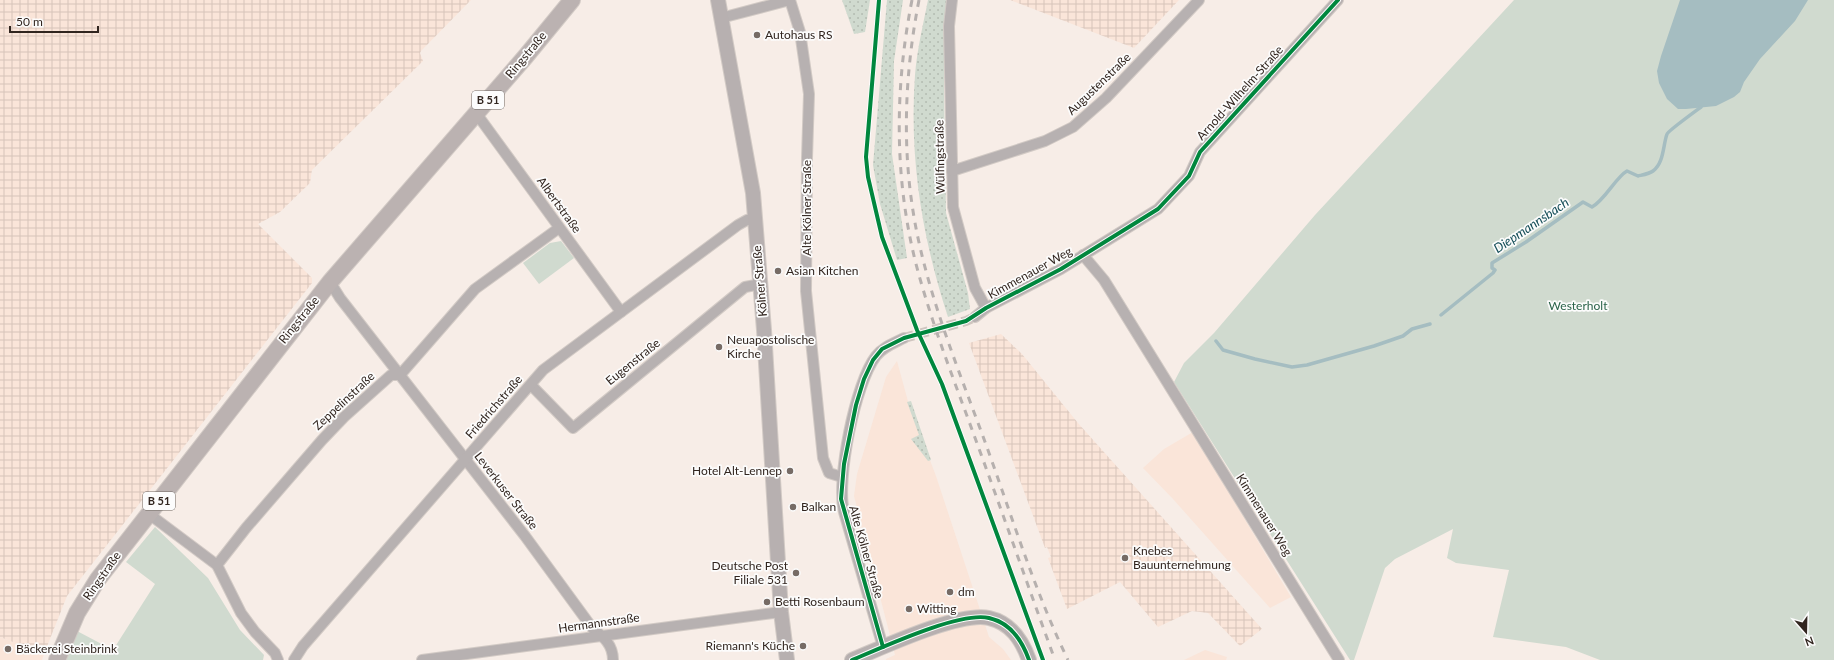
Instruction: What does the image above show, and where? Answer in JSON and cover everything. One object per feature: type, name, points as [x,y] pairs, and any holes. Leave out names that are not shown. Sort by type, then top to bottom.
[{"type":"main road","name":"Ringstraße","points":[[57,660],[84,601],[98,579],[330,282],[572,0]]},
{"type":"street","name":"Kölner Straße","points":[[718,0],[746,149],[756,219],[781,612],[787,660]]},
{"type":"street","name":"Alte Kölner Straße","points":[[721,18],[790,0],[800,32],[809,94],[806,291],[822,458],[829,473],[833,476],[842,477]]},
{"type":"street","name":"Wülfingstraße","points":[[952,0],[949,26],[953,206],[957,227],[975,288],[986,308]]},
{"type":"street","name":"Augustenstraße","points":[[952,171],[1045,141],[1073,127],[1106,98],[1199,0]]},
{"type":"street","name":"Arnold-Wilhelm-Straße","points":[[1083,256],[1158,209],[1189,176],[1200,152],[1338,0]]},
{"type":"street","name":"Albertstraße","points":[[476,113],[621,312]]},
{"type":"street","name":"Friedrichstraße","points":[[294,660],[303,646],[465,459],[531,385],[558,359],[738,226],[747,220],[756,219]]},
{"type":"street","name":"Zeppelinstraße","points":[[218,565],[246,528],[344,417],[391,375],[400,375],[475,289],[559,228]]},
{"type":"street","name":"Kimmenauer Weg","points":[[986,308],[1083,256],[1104,280],[1339,660]]},
{"type":"street","name":"Leverkuser Straße","points":[[330,282],[340,298],[525,536],[593,629],[604,636],[613,655],[613,660]]},
{"type":"street","name":"Eugenstraße","points":[[531,385],[573,428],[745,287],[761,284]]},
{"type":"street","points":[[975,316],[986,308]]},
{"type":"street","name":"Alte Kölner Straße","points":[[883,647],[844,512],[841,499],[842,477],[864,379],[873,360],[882,349],[904,338]]},
{"type":"street","points":[[149,514],[218,565],[241,613],[255,632],[275,653],[278,660]]},
{"type":"street","name":"Hermannstraße","points":[[422,660],[465,657],[781,612]]},
{"type":"street","points":[[852,660],[924,630],[972,617],[989,618],[1003,623],[1020,639],[1029,660]]},
{"type":"shaded area","points":[[0,0],[471,0],[421,51],[420,53],[423,61],[312,170],[310,183],[280,212],[258,224],[312,278],[312,283],[67,596],[44,654],[0,637]]},
{"type":"shaded area","points":[[1010,0],[1179,0],[1134,48]]},
{"type":"shaded area","points":[[1001,334],[1022,354],[1078,423],[1262,629],[1240,646],[1208,613],[1192,611],[1158,627],[1120,582],[1067,609],[1048,558],[1051,557],[1047,547],[1045,548],[969,343]]},
{"type":"shaded area","points":[[897,361],[909,405],[936,476],[989,637],[1003,649],[1011,660],[886,660],[895,655],[854,496],[857,474],[886,377]]},
{"type":"shaded area","points":[[1193,432],[1291,597],[1270,608],[1173,499],[1143,468],[1164,449]]},
{"type":"shaded area","name":"Bäckerei Steinbrink","points":[[0,637],[44,654],[42,660],[0,660]]},
{"type":"shaded area","points":[[1205,650],[1227,657],[1226,660],[1184,660]]},
{"type":"green space","points":[[842,0],[870,0],[865,32],[854,34]]},
{"type":"green space","points":[[887,0],[903,0],[894,61],[892,154],[907,258],[897,260],[880,204],[873,165]]},
{"type":"green space","points":[[928,0],[946,0],[944,90],[946,213],[968,293],[970,309],[948,317],[931,258],[925,228],[916,167],[914,137],[915,75],[920,38]]},
{"type":"green space","name":"Westerholt","points":[[1514,0],[1834,0],[1834,660],[1600,660],[1566,647],[1493,637],[1509,570],[1456,563],[1447,558],[1453,529],[1395,559],[1385,568],[1354,660],[1350,660],[1174,382],[1184,363],[1214,333],[1315,215]]},
{"type":"green space","points":[[561,241],[574,258],[539,284],[523,263],[550,243]]},
{"type":"green space","points":[[911,401],[931,460],[928,461],[911,439],[919,435],[907,402]]},
{"type":"green space","points":[[155,527],[208,578],[240,630],[264,655],[263,660],[66,660],[77,631],[113,650],[155,584],[126,562]]},
{"type":"water","points":[[1680,0],[1808,0],[1795,21],[1760,59],[1744,82],[1740,92],[1734,97],[1716,106],[1678,109],[1667,99],[1659,83],[1657,71]]},
{"type":"waterway","name":"Diepmannsbach","points":[[1441,315],[1493,273],[1495,270],[1492,268],[1492,263],[1526,242],[1583,202],[1592,207],[1597,204],[1619,178],[1627,171],[1638,176],[1648,174],[1657,168],[1661,159],[1667,134],[1701,107]]},
{"type":"waterway","name":"Diepmannsbach","points":[[1216,341],[1223,350],[1292,367],[1307,365],[1374,346],[1403,336],[1412,329],[1430,324]]},
{"type":"tunnel","points":[[904,338],[966,321],[975,317]]},
{"type":"railway","points":[[912,0],[902,65],[899,130],[900,163],[908,228],[928,307],[1055,660]]},
{"type":"railway","points":[[919,0],[910,62],[906,124],[910,185],[920,247],[934,299],[952,351],[1036,584],[1056,635],[1068,660]]},
{"type":"cycle path","points":[[879,0],[866,157],[868,177],[882,237],[917,330],[942,384],[1043,660]]},
{"type":"cycle path","points":[[883,647],[841,499],[844,464],[856,405],[864,379],[873,360],[882,349],[904,338],[966,321],[986,308],[1061,269],[1158,209],[1189,176],[1200,152],[1338,0]]},
{"type":"cycle path","points":[[852,660],[920,632],[959,620],[976,617],[997,620],[1009,628],[1019,639],[1029,660]]},
{"type":"place","name":"Autohaus RS","points":[[757,35]]},
{"type":"place","name":"Asian Kitchen","points":[[778,271]]},
{"type":"place","name":"Neuapostolische Kirche","points":[[719,347]]},
{"type":"place","name":"Hotel Alt-Lennep","points":[[790,471]]},
{"type":"place","name":"Balkan","points":[[793,507]]},
{"type":"place","name":"Knebes Bauunternehmung","points":[[1125,558]]},
{"type":"place","name":"Deutsche Post Filiale 531","points":[[796,573]]},
{"type":"place","name":"dm","points":[[950,592]]},
{"type":"place","name":"Betti Rosenbaum","points":[[767,602]]},
{"type":"place","name":"Witting","points":[[909,609]]},
{"type":"place","name":"Riemann's Küche","points":[[803,646]]},
{"type":"place","name":"Bäckerei Steinbrink","points":[[8,649]]}]
